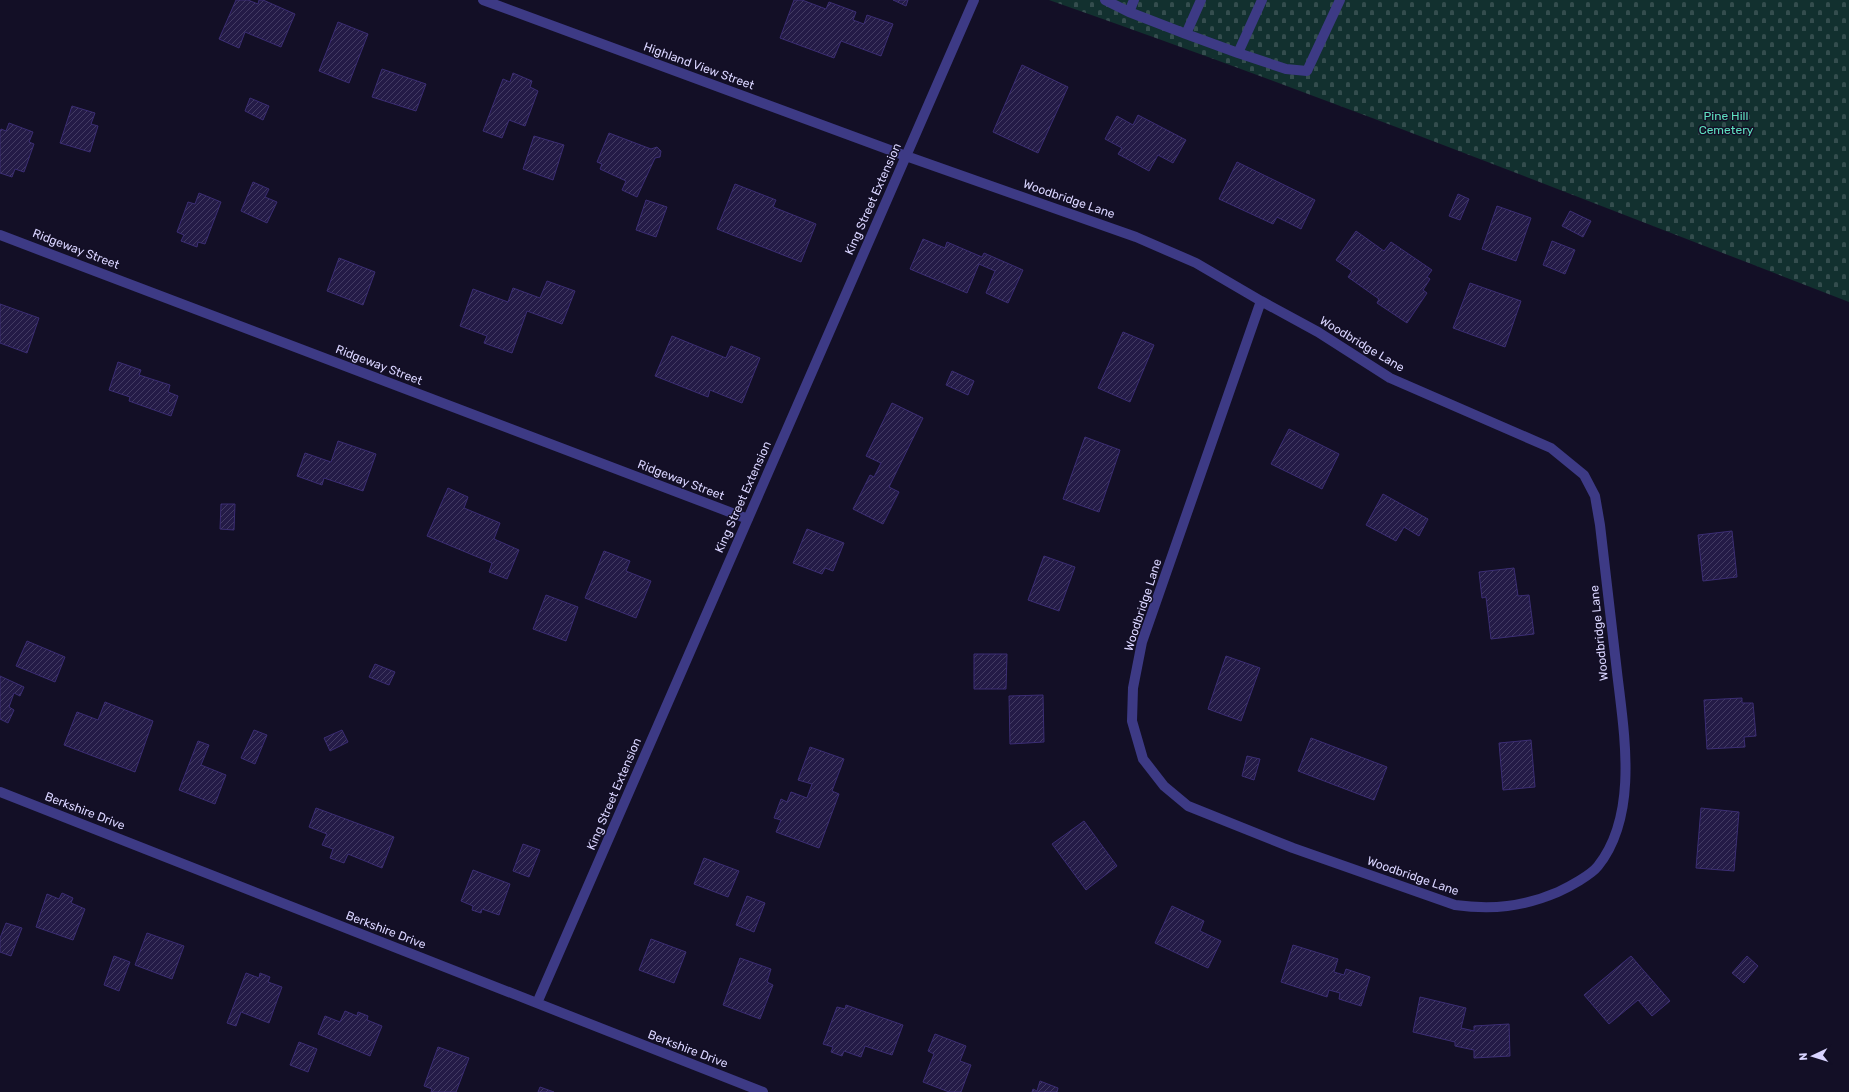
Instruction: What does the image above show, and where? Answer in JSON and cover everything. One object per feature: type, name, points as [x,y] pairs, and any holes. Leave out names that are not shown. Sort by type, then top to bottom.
[{"type":"street","name":"Highland View Street","points":[[483,0],[906,156]]},
{"type":"street","name":"King Street Extension","points":[[537,1004],[974,0]]},
{"type":"street","points":[[1105,0],[1129,12],[1286,70],[1307,71],[1340,0]]},
{"type":"street","points":[[1129,12],[1134,0]]},
{"type":"street","points":[[1186,34],[1201,0]]},
{"type":"street","points":[[1238,52],[1262,0]]},
{"type":"street","name":"Woodbridge Lane","points":[[906,156],[1136,236],[1196,263],[1318,332],[1390,378],[1551,448],[1584,475],[1595,496],[1600,525],[1625,742],[1624,802],[1615,838],[1598,867],[1569,887],[1538,900],[1513,906],[1480,908],[1454,905],[1293,848],[1188,806],[1164,786],[1143,759],[1132,721],[1133,688],[1142,642],[1261,301]]},
{"type":"street","name":"Ridgeway Street","points":[[0,235],[748,519]]},
{"type":"street","name":"Berkshire Drive","points":[[0,792],[763,1092]]},
{"type":"green space","name":"Pine Hill Cemetery","points":[[1049,0],[1849,0],[1849,302],[1250,72]]},
{"type":"building","points":[[236,0],[248,0],[258,4],[259,0],[263,0],[295,14],[281,47],[245,32],[239,48],[219,39]]},
{"type":"building","points":[[794,0],[802,0],[826,9],[829,2],[856,12],[853,20],[864,24],[867,15],[893,24],[881,56],[841,41],[834,58],[780,38]]},
{"type":"building","points":[[893,0],[908,0],[906,6]]},
{"type":"building","points":[[338,22],[368,34],[349,83],[319,71]]},
{"type":"building","points":[[1022,65],[1068,87],[1038,153],[993,132]]},
{"type":"building","points":[[382,69],[426,84],[416,111],[372,97]]},
{"type":"building","points":[[513,73],[532,81],[530,87],[538,91],[525,126],[509,120],[502,138],[483,131],[503,79],[510,82]]},
{"type":"building","points":[[250,98],[269,106],[263,120],[245,111]]},
{"type":"building","points":[[72,106],[95,113],[91,124],[98,126],[90,152],[60,143]]},
{"type":"building","points":[[1138,115],[1186,140],[1173,163],[1158,155],[1149,171],[1118,154],[1122,148],[1105,139],[1117,116],[1133,125]]},
{"type":"building","points":[[9,123],[33,132],[29,142],[34,144],[24,172],[15,169],[12,177],[0,173],[0,132],[1,129],[6,131]]},
{"type":"building","points":[[609,133],[651,149],[657,147],[661,151],[660,157],[655,158],[637,197],[622,190],[626,181],[600,169],[602,164],[597,162]]},
{"type":"building","points":[[534,136],[564,145],[553,180],[523,169]]},
{"type":"building","points":[[1237,162],[1315,200],[1301,229],[1277,217],[1273,224],[1219,199]]},
{"type":"building","points":[[253,182],[269,189],[265,197],[277,202],[267,223],[241,211]]},
{"type":"building","points":[[735,184],[776,200],[773,207],[816,224],[801,262],[717,229]]},
{"type":"building","points":[[199,193],[221,202],[205,244],[198,242],[197,247],[181,241],[184,235],[177,232],[188,202],[195,204]]},
{"type":"building","points":[[1458,194],[1469,199],[1460,220],[1449,216]]},
{"type":"building","points":[[646,200],[667,207],[656,237],[636,230]]},
{"type":"building","points":[[1497,206],[1531,218],[1516,261],[1482,249]]},
{"type":"building","points":[[1570,211],[1591,221],[1583,237],[1562,226]]},
{"type":"building","points":[[1356,231],[1384,251],[1391,242],[1432,270],[1427,277],[1430,279],[1423,290],[1427,293],[1407,323],[1377,303],[1379,299],[1348,277],[1352,271],[1336,260]]},
{"type":"building","points":[[923,239],[945,248],[947,242],[982,257],[984,253],[1023,270],[1008,303],[986,293],[995,271],[979,264],[967,293],[910,269]]},
{"type":"building","points":[[1552,241],[1575,250],[1565,274],[1543,265]]},
{"type":"building","points":[[339,258],[375,272],[363,305],[327,291]]},
{"type":"building","points":[[547,281],[575,291],[562,324],[527,311],[512,353],[484,343],[487,336],[460,326],[473,289],[508,302],[513,288],[540,298]]},
{"type":"building","points":[[1470,283],[1521,301],[1505,347],[1453,328]]},
{"type":"building","points":[[0,304],[39,318],[27,353],[0,343]]},
{"type":"building","points":[[1123,332],[1154,345],[1130,402],[1098,388]]},
{"type":"building","points":[[672,336],[726,358],[731,346],[760,358],[742,403],[710,390],[708,397],[655,376]]},
{"type":"building","points":[[118,362],[141,370],[139,375],[170,385],[168,392],[178,396],[171,416],[129,401],[130,397],[109,390]]},
{"type":"building","points":[[952,371],[974,381],[968,395],[946,385]]},
{"type":"building","points":[[892,403],[923,418],[889,487],[899,492],[883,524],[853,509],[870,475],[874,477],[881,463],[866,456]]},
{"type":"building","points":[[1289,429],[1339,454],[1322,489],[1271,464]]},
{"type":"building","points":[[1085,437],[1120,450],[1099,512],[1063,499]]},
{"type":"building","points":[[338,441],[376,454],[363,491],[324,478],[322,485],[297,476],[305,453],[331,462]]},
{"type":"building","points":[[448,488],[468,497],[464,508],[500,523],[494,539],[519,550],[507,579],[489,572],[492,563],[427,536]]},
{"type":"building","points":[[1383,494],[1428,519],[1419,536],[1404,527],[1396,541],[1366,525]]},
{"type":"building","points":[[221,504],[235,504],[234,530],[220,529]]},
{"type":"building","points":[[807,529],[844,543],[833,571],[825,568],[822,574],[793,563]]},
{"type":"building","points":[[1732,531],[1737,577],[1703,581],[1698,535]]},
{"type":"building","points":[[604,551],[630,561],[626,571],[651,581],[636,618],[585,598]]},
{"type":"building","points":[[1044,556],[1075,567],[1059,611],[1028,600]]},
{"type":"building","points":[[1514,568],[1518,596],[1529,595],[1534,634],[1491,639],[1486,597],[1482,598],[1479,572]]},
{"type":"building","points":[[546,595],[578,607],[566,641],[533,629]]},
{"type":"building","points":[[27,641],[65,657],[55,682],[16,666]]},
{"type":"building","points":[[974,654],[1007,654],[1006,689],[974,689]]},
{"type":"building","points":[[1226,656],[1260,668],[1241,721],[1208,709]]},
{"type":"building","points":[[375,664],[395,672],[389,685],[369,677]]},
{"type":"building","points":[[0,676],[24,687],[20,696],[14,693],[9,707],[14,710],[8,723],[0,719]]},
{"type":"building","points":[[1043,695],[1044,742],[1010,744],[1009,696]]},
{"type":"building","points":[[1742,698],[1742,703],[1753,703],[1756,736],[1744,737],[1745,747],[1707,749],[1704,700]]},
{"type":"building","points":[[105,702],[153,721],[135,772],[64,745],[77,712],[98,720]]},
{"type":"building","points":[[254,730],[267,735],[255,764],[241,758]]},
{"type":"building","points":[[342,730],[348,742],[330,751],[324,738]]},
{"type":"building","points":[[1311,738],[1387,767],[1374,800],[1298,771]]},
{"type":"building","points":[[1531,740],[1535,787],[1503,790],[1499,743]]},
{"type":"building","points":[[198,741],[209,745],[201,765],[226,775],[215,804],[179,790]]},
{"type":"building","points":[[810,747],[844,759],[832,791],[839,794],[819,848],[776,832],[781,820],[774,818],[781,799],[787,802],[791,792],[807,798],[812,784],[798,780]]},
{"type":"building","points":[[1247,756],[1260,759],[1254,780],[1242,776]]},
{"type":"building","points":[[316,808],[394,837],[382,868],[348,854],[344,863],[330,858],[333,849],[322,845],[327,834],[309,827]]},
{"type":"building","points":[[1701,808],[1739,812],[1734,871],[1696,868]]},
{"type":"building","points":[[1084,821],[1117,866],[1086,890],[1052,844]]},
{"type":"building","points":[[523,844],[540,850],[529,877],[513,871]]},
{"type":"building","points":[[704,858],[739,871],[728,897],[694,884]]},
{"type":"building","points":[[473,870],[510,884],[499,915],[482,909],[481,913],[472,910],[473,906],[461,901]]},
{"type":"building","points":[[62,893],[73,898],[71,903],[85,909],[73,940],[36,927],[47,894],[59,899]]},
{"type":"building","points":[[747,896],[765,903],[754,932],[736,925]]},
{"type":"building","points":[[1172,906],[1204,921],[1200,931],[1221,941],[1208,968],[1155,943]]},
{"type":"building","points":[[6,923],[22,928],[11,956],[0,952],[0,938]]},
{"type":"building","points":[[147,933],[184,946],[172,979],[135,965]]},
{"type":"building","points":[[651,939],[686,952],[674,983],[639,970]]},
{"type":"building","points":[[1293,945],[1338,959],[1334,972],[1344,975],[1346,969],[1370,977],[1361,1006],[1339,999],[1340,993],[1329,990],[1327,997],[1281,982]]},
{"type":"building","points":[[114,956],[130,962],[119,991],[104,985]]},
{"type":"building","points":[[1631,956],[1670,1001],[1652,1016],[1638,1000],[1609,1024],[1584,995]]},
{"type":"building","points":[[1747,956],[1758,966],[1744,983],[1732,973]]},
{"type":"building","points":[[740,958],[771,969],[767,982],[773,985],[760,1019],[723,1005]]},
{"type":"building","points":[[246,973],[259,978],[260,973],[270,977],[268,982],[282,987],[269,1023],[241,1012],[236,1026],[227,1023]]},
{"type":"building","points":[[1420,997],[1466,1008],[1461,1028],[1474,1031],[1474,1026],[1509,1024],[1510,1056],[1474,1058],[1474,1050],[1455,1046],[1455,1042],[1413,1032]]},
{"type":"building","points":[[846,1005],[903,1025],[892,1055],[865,1046],[861,1057],[844,1051],[842,1056],[831,1052],[833,1047],[823,1044],[837,1007],[845,1009]]},
{"type":"building","points":[[345,1011],[357,1016],[358,1012],[368,1016],[367,1020],[382,1026],[370,1056],[318,1034],[325,1016],[340,1022]]},
{"type":"building","points":[[935,1034],[966,1046],[960,1061],[971,1065],[961,1092],[949,1092],[923,1082],[934,1054],[928,1051]]},
{"type":"building","points":[[299,1042],[317,1049],[308,1072],[290,1065]]},
{"type":"building","points":[[438,1047],[469,1058],[456,1092],[431,1092],[432,1089],[424,1086]]},
{"type":"building","points":[[1040,1081],[1058,1088],[1057,1092],[1032,1092],[1033,1089],[1037,1091]]},
{"type":"building","points":[[540,1087],[554,1092],[538,1092]]}]
